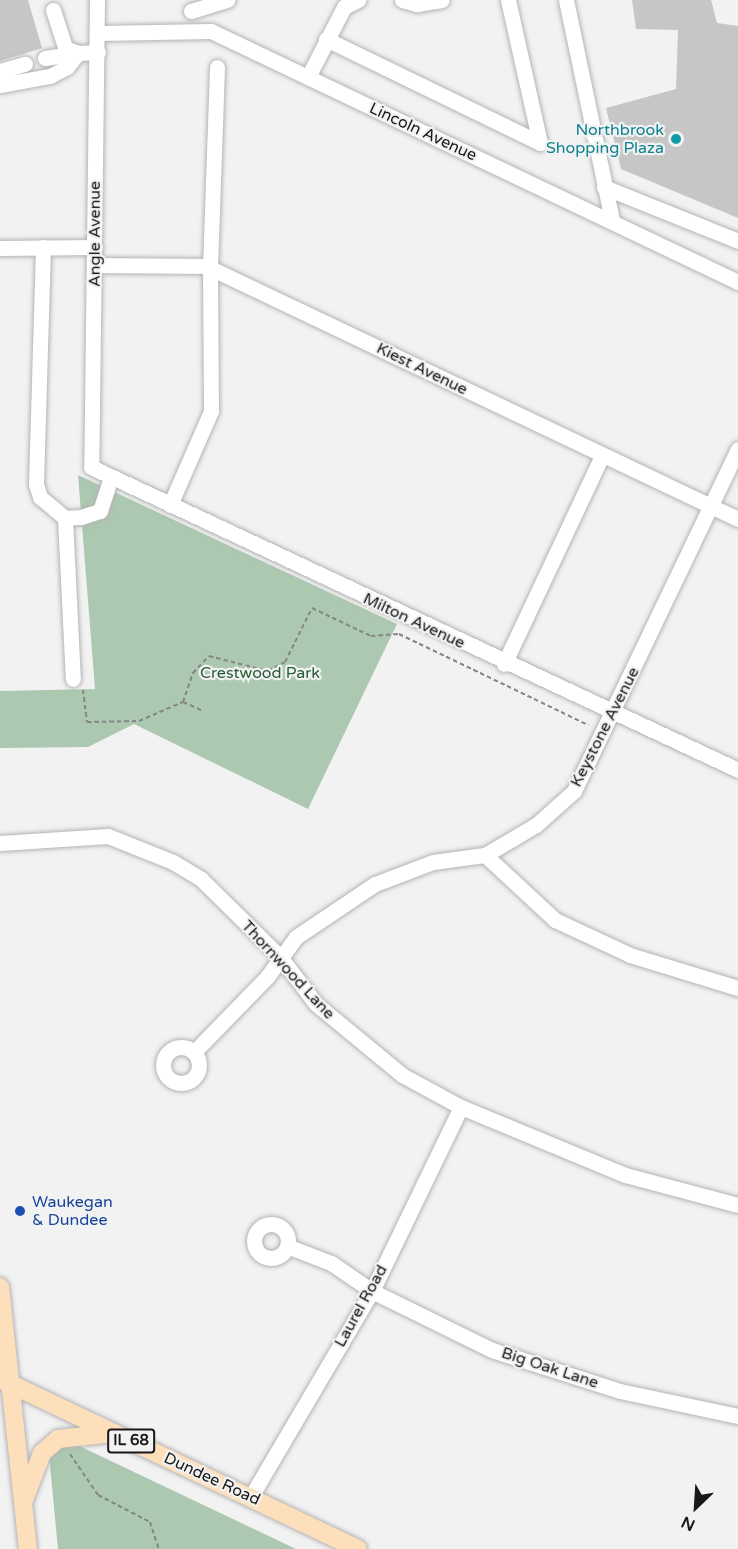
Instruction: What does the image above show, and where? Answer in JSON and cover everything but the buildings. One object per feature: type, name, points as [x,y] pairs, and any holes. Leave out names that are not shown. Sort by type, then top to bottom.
[{"type":"main road","points":[[0,1288],[5,1382],[28,1549]]},
{"type":"main road","name":"Dundee Road","points":[[5,1382],[358,1549]]},
{"type":"main road","points":[[23,1502],[42,1453],[58,1439],[114,1433]]},
{"type":"street","name":"Angle Avenue","points":[[91,467],[96,265],[91,44],[97,0]]},
{"type":"street","points":[[195,31],[190,6],[227,0]]},
{"type":"street","points":[[308,77],[344,7],[358,0]]},
{"type":"street","points":[[402,0],[417,4],[442,0]]},
{"type":"street","points":[[326,39],[540,143],[508,0]]},
{"type":"street","points":[[566,0],[612,221]]},
{"type":"street","points":[[53,10],[65,48],[91,44]]},
{"type":"street","name":"Lincoln Avenue","points":[[45,58],[91,44],[211,31],[738,282]]},
{"type":"street","points":[[0,79],[47,69],[91,44]]},
{"type":"street","points":[[0,84],[50,76],[67,67],[91,44]]},
{"type":"street","points":[[0,72],[25,64]]},
{"type":"street","points":[[170,505],[211,411],[210,268],[217,67]]},
{"type":"street","points":[[604,187],[738,241]]},
{"type":"street","points":[[43,247],[36,484],[50,510],[65,518],[100,511],[111,477]]},
{"type":"street","points":[[0,248],[95,247]]},
{"type":"street","name":"Kiest Avenue","points":[[96,265],[210,268],[710,508],[738,519]]},
{"type":"street","name":"Keystone Avenue","points":[[194,1052],[281,958],[296,937],[375,884],[433,862],[485,855],[536,825],[574,790],[613,715],[738,449]]},
{"type":"street","points":[[504,663],[602,456]]},
{"type":"street","name":"Milton Avenue","points":[[91,467],[613,715],[738,770]]},
{"type":"street","points":[[65,518],[73,679]]},
{"type":"street","name":"Thornwood Lane","points":[[0,843],[82,834],[138,845],[201,879],[281,958],[315,1004],[355,1039],[402,1074],[461,1107],[625,1175],[738,1205]]},
{"type":"street","points":[[485,855],[555,920],[630,955],[738,988]]},
{"type":"street","name":"Laurel Road","points":[[250,1498],[372,1291],[461,1107]]},
{"type":"street","name":"Big Oak Lane","points":[[287,1246],[332,1263],[372,1291],[492,1350],[620,1391],[738,1416]]},
{"type":"path","points":[[183,702],[193,673],[209,656],[268,670],[285,662],[312,608],[371,636],[399,634],[604,733]]},
{"type":"path","points":[[73,679],[82,688],[87,722],[139,720],[183,702],[203,711]]},
{"type":"path","points":[[65,1447],[98,1495],[150,1522],[159,1549]]},
{"type":"green space","name":"Crestwood Park","points":[[78,475],[397,624],[308,809],[134,724],[88,747],[0,748],[0,691],[95,689]]},
{"type":"green space","points":[[71,1442],[296,1549],[58,1549],[49,1455]]},
{"type":"place","name":"Northbrook Shopping Plaza","points":[[676,139]]},
{"type":"place","name":"Waukegan & Dundee","points":[[20,1211]]}]
